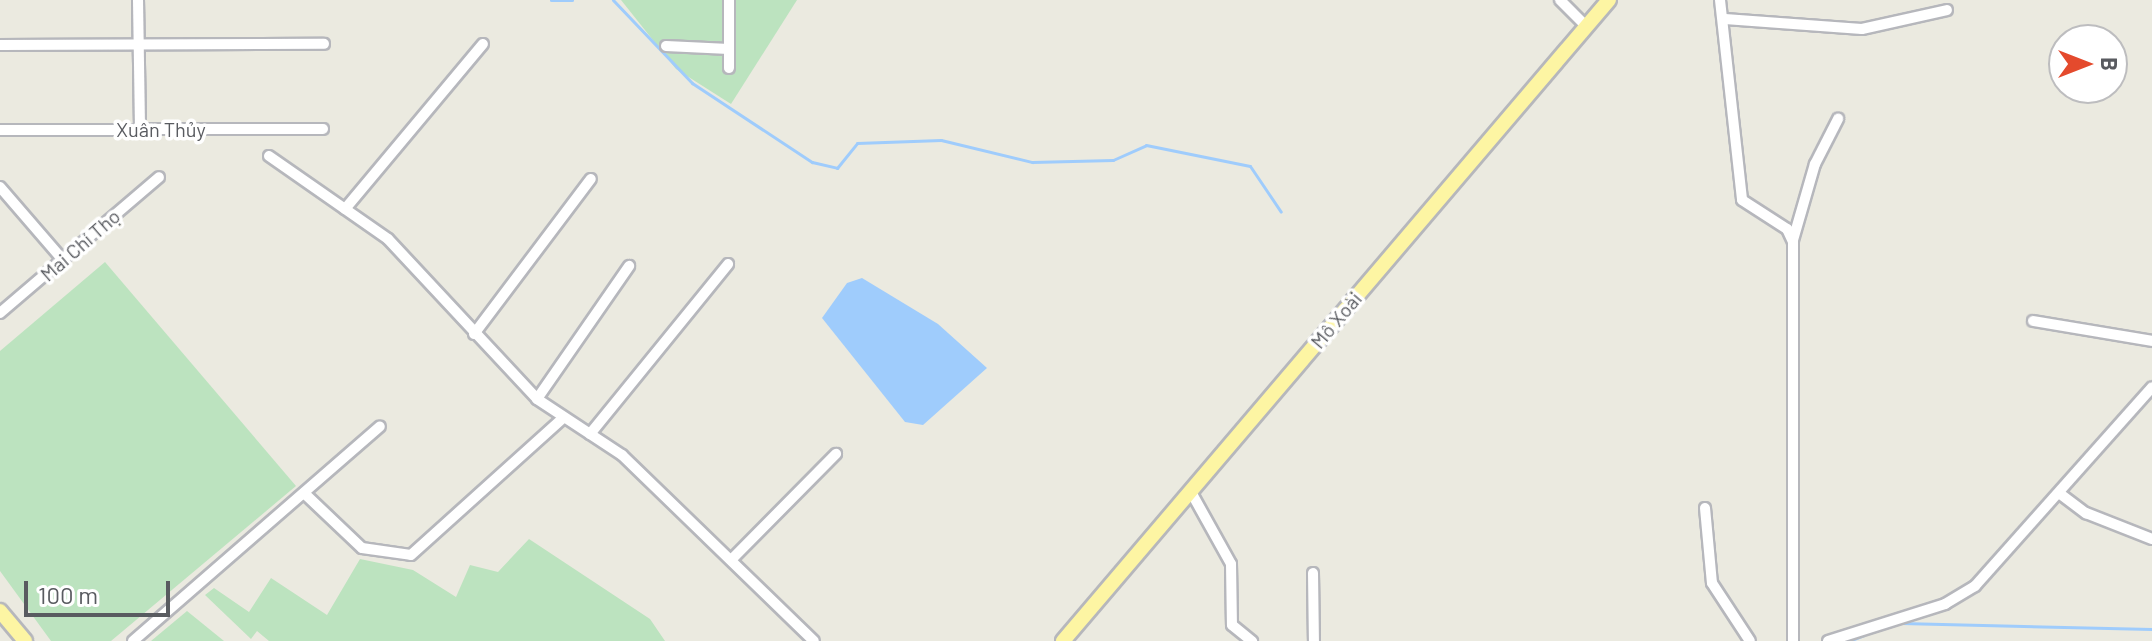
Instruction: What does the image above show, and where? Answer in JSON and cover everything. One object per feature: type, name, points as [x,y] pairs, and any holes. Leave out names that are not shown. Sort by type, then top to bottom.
[{"type":"main road","name":"Mô Xoài","points":[[1063,641],[1609,0]]},
{"type":"main road","points":[[0,611],[25,641]]},
{"type":"street","points":[[138,0],[140,129]]},
{"type":"street","points":[[729,0],[729,68]]},
{"type":"street","points":[[1560,0],[1586,26]]},
{"type":"street","points":[[1720,0],[1725,19],[1742,200],[1787,229],[1793,242]]},
{"type":"street","points":[[1725,19],[1862,29],[1947,10]]},
{"type":"street","points":[[0,45],[324,44]]},
{"type":"street","points":[[345,209],[483,44]]},
{"type":"street","points":[[666,46],[729,49]]},
{"type":"street","points":[[1793,641],[1793,242],[1815,164],[1838,119]]},
{"type":"street","name":"Xuân Thủy","points":[[0,130],[323,129]]},
{"type":"street","points":[[269,156],[403,253],[474,334],[537,399],[561,420],[590,434],[732,559],[814,641]]},
{"type":"street","name":"Mai Chí Thọ","points":[[0,313],[159,177]]},
{"type":"street","points":[[474,334],[591,179]]},
{"type":"street","points":[[0,187],[63,260]]},
{"type":"street","points":[[590,434],[728,264]]},
{"type":"street","points":[[537,399],[629,266]]},
{"type":"street","points":[[2033,321],[2152,341]]},
{"type":"street","points":[[1828,641],[1965,593],[2152,387]]},
{"type":"street","points":[[304,493],[362,548],[411,555],[561,420]]},
{"type":"street","points":[[133,641],[380,426]]},
{"type":"street","points":[[732,559],[836,454]]},
{"type":"street","points":[[1191,492],[1231,564],[1232,625],[1252,641]]},
{"type":"street","points":[[2059,493],[2086,513],[2152,539]]},
{"type":"street","points":[[1705,508],[1712,583],[1750,641]]},
{"type":"street","points":[[1313,573],[1314,641]]},
{"type":"green space","points":[[621,0],[797,0],[731,104],[676,69]]},
{"type":"green space","points":[[105,262],[296,486],[111,641],[51,641],[0,571],[0,351]]},
{"type":"green space","points":[[529,539],[650,619],[665,641],[269,641],[257,631],[251,639],[205,595],[214,588],[249,612],[271,578],[327,615],[360,559],[413,570],[456,597],[470,565],[498,572]]},
{"type":"green space","points":[[187,611],[224,641],[151,641]]},
{"type":"water","points":[[862,278],[938,324],[987,368],[923,425],[905,422],[822,318],[847,283]]},
{"type":"waterway","points":[[551,0],[572,0]]},
{"type":"waterway","points":[[613,0],[692,83],[812,162],[837,168],[857,143],[941,140],[1032,162],[1113,160],[1146,145],[1250,166],[1281,212]]},
{"type":"waterway","points":[[1901,623],[2152,629]]},
{"type":"waterway","points":[[1849,641],[1864,635]]}]
